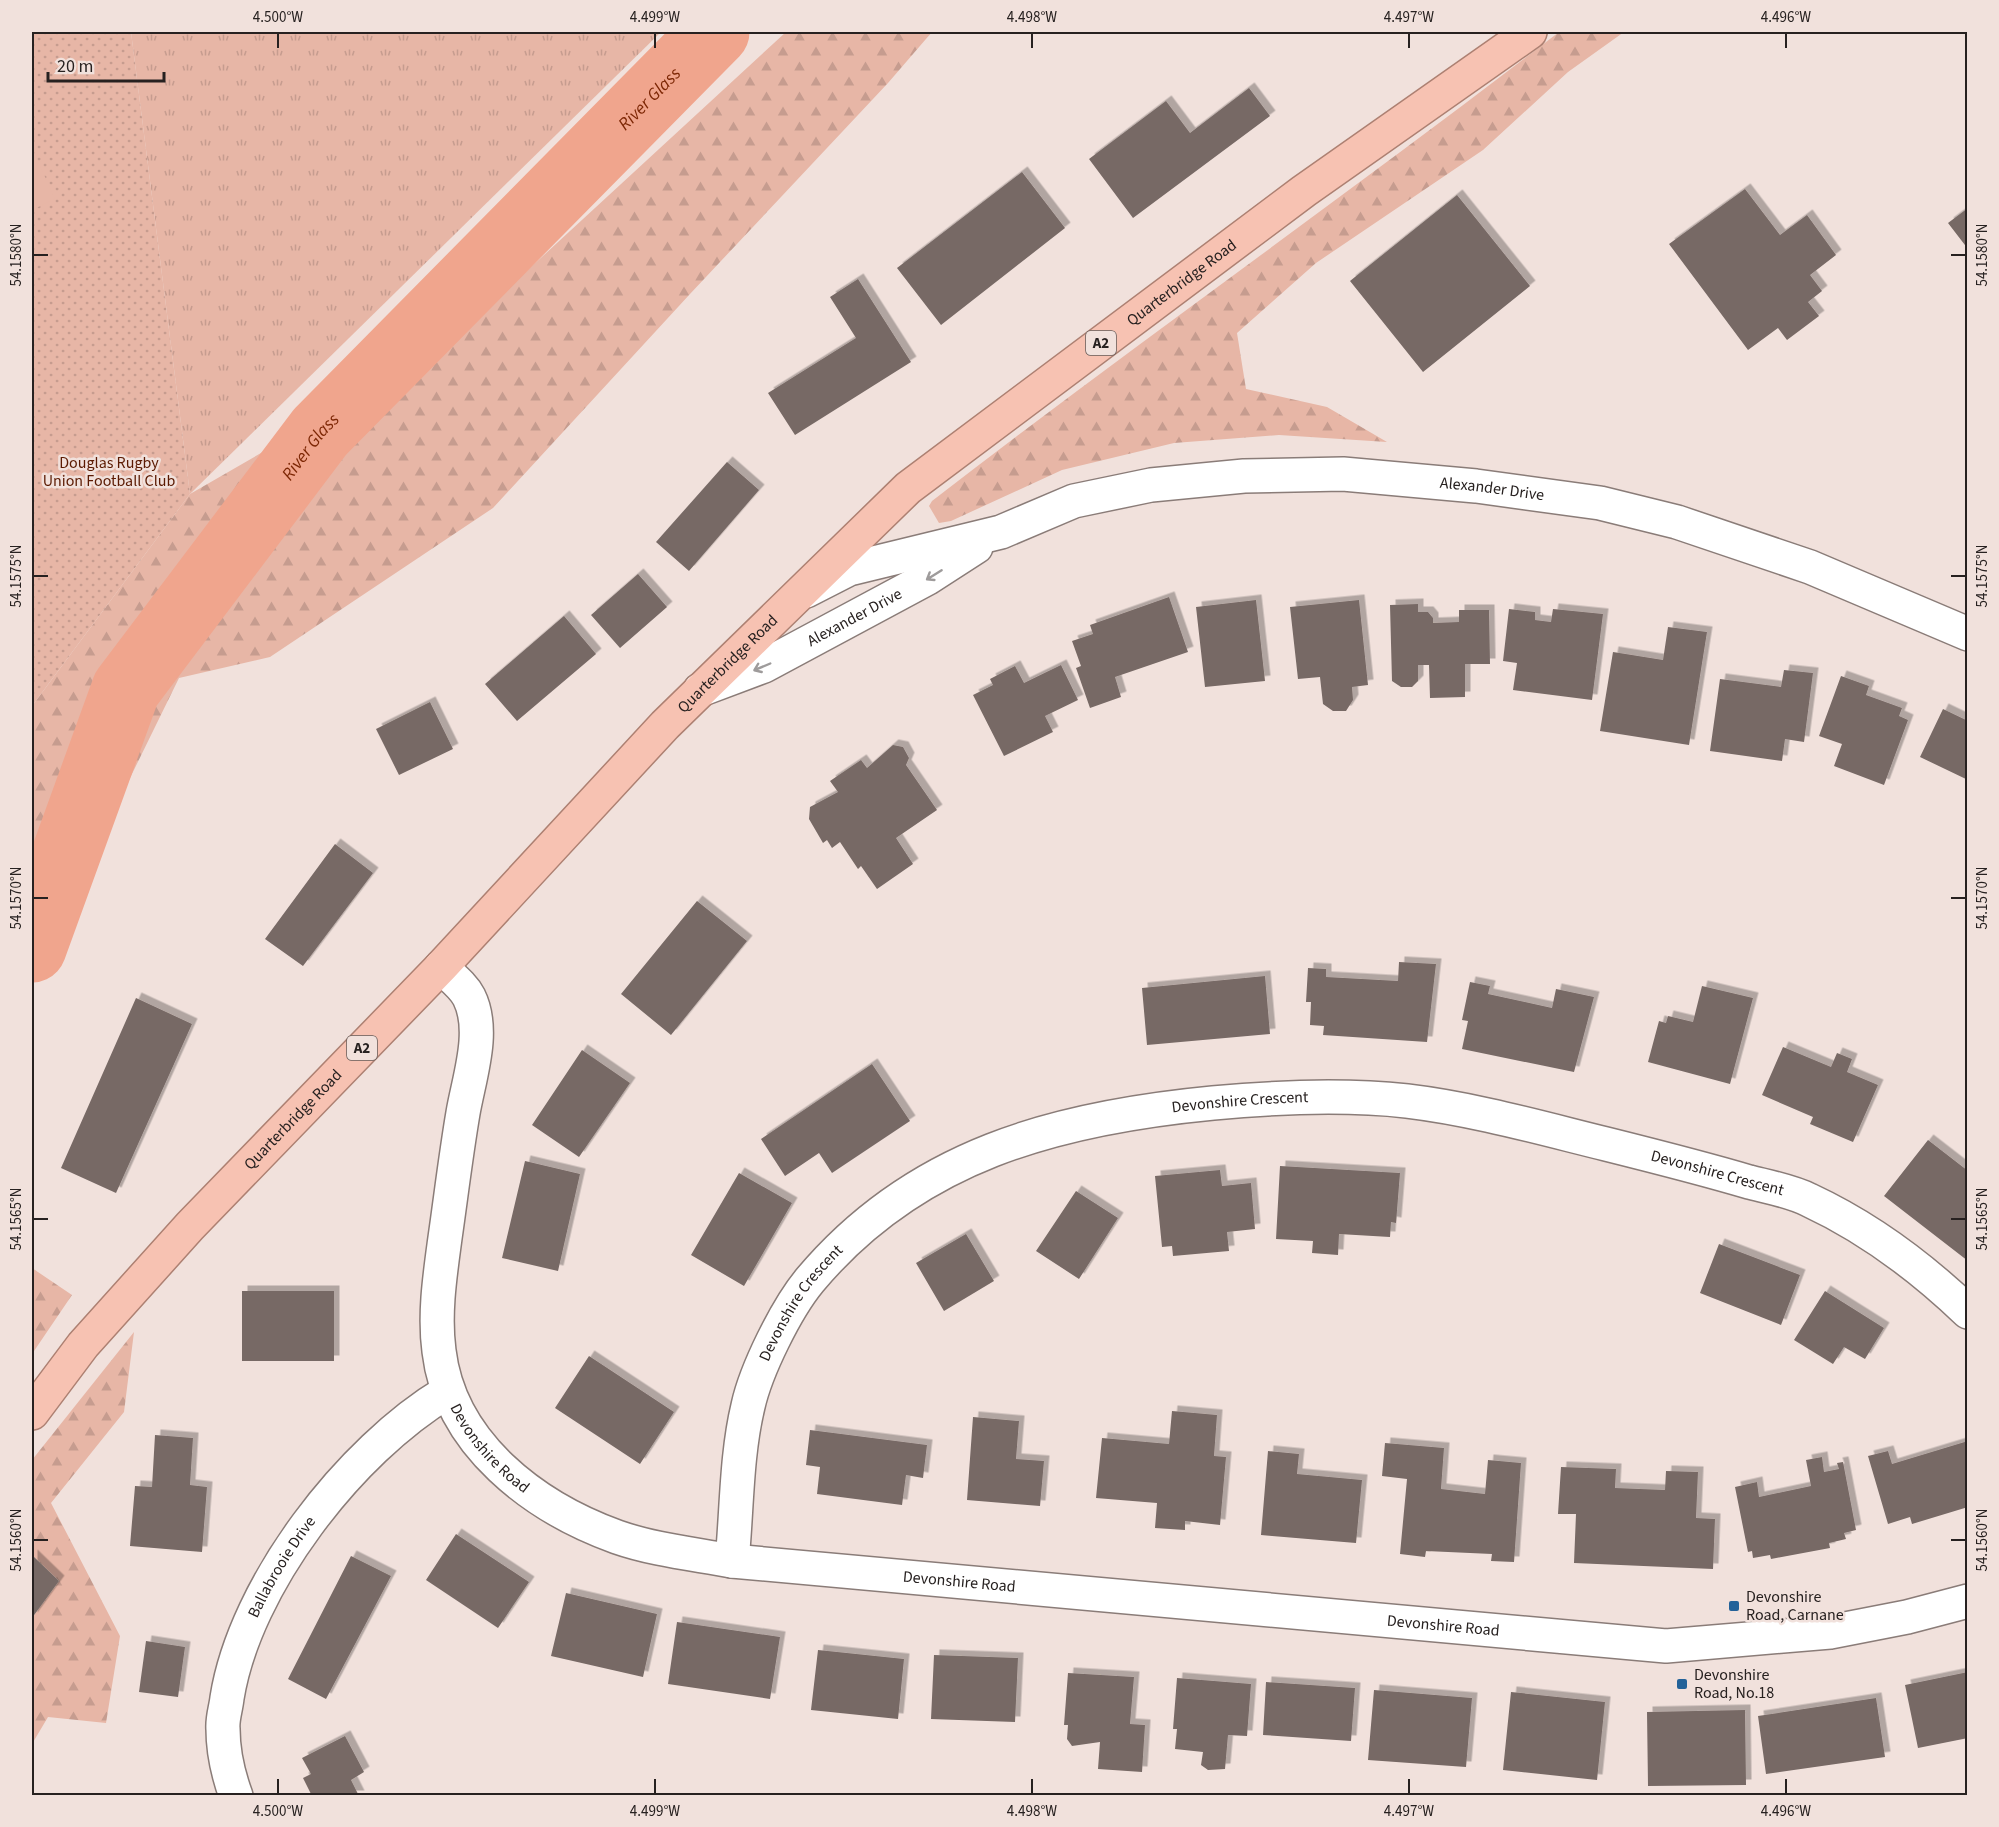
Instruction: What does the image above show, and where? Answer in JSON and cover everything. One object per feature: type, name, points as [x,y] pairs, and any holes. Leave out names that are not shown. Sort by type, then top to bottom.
[{"type":"highway","name":"Quarterbridge Road","points":[[32,1413],[83,1345],[190,1226],[441,967],[700,690],[908,488],[1304,191],[1530,32]]},
{"type":"street","name":"Alexander Drive","points":[[798,595],[849,569],[1000,531],[1074,501],[1151,485],[1244,476],[1343,474],[1476,486],[1600,503],[1677,522],[1810,567],[1968,634]]},
{"type":"street","name":"Alexander Drive","points":[[700,690],[764,666],[928,578],[1000,531]]},
{"type":"street","name":"Devonshire Road","points":[[441,967],[468,996],[475,1013],[476,1036],[456,1156],[438,1291],[438,1350],[447,1392],[467,1428],[516,1483],[585,1525],[620,1538],[732,1561],[1666,1646],[1830,1632],[1907,1617],[1968,1601]]},
{"type":"street","name":"Devonshire Crescent","points":[[732,1561],[737,1492],[748,1404],[774,1338],[807,1283],[850,1237],[885,1207],[944,1171],[1013,1142],[1087,1120],[1169,1108],[1310,1096],[1409,1101],[1523,1124],[1690,1164],[1807,1198],[1854,1225],[1934,1280],[1968,1312]]},
{"type":"street","name":"Ballabrooie Drive","points":[[236,1796],[227,1773],[222,1728],[231,1671],[270,1580],[328,1498],[397,1428],[447,1392]]},
{"type":"green space","name":"Douglas Rugby Union Football Club","points":[[32,32],[131,32],[190,494],[32,706]]},
{"type":"green space","points":[[131,32],[661,32],[190,494]]},
{"type":"green space","points":[[786,32],[932,32],[888,83],[493,508],[270,657],[179,678],[32,978],[32,706],[190,494],[443,348]]},
{"type":"green space","points":[[1559,32],[1624,32],[1568,72],[1483,150],[1316,263],[1237,333],[1246,389],[1327,407],[1387,442],[1279,435],[1174,443],[1062,470],[951,521],[939,523],[929,506],[932,501]]},
{"type":"green space","points":[[32,148],[55,199],[32,210]]},
{"type":"green space","points":[[32,1268],[72,1295],[32,1354]]},
{"type":"green space","points":[[134,1332],[124,1412],[51,1503],[120,1636],[106,1723],[48,1717],[32,1744],[32,1618],[59,1581],[32,1555],[32,1460]]},
{"type":"building","points":[[1249,88],[1270,116],[1133,218],[1089,159],[1166,101],[1190,133]]},
{"type":"building","points":[[1022,172],[1065,228],[941,325],[897,268]]},
{"type":"building","points":[[1745,189],[1780,235],[1807,215],[1836,255],[1810,275],[1822,291],[1808,302],[1819,316],[1787,340],[1778,328],[1748,350],[1669,244]]},
{"type":"building","points":[[1457,195],[1530,286],[1423,372],[1350,281]]},
{"type":"building","points":[[1968,208],[1968,249],[1948,223]]},
{"type":"building","points":[[858,279],[911,362],[795,435],[768,393],[856,338],[830,297]]},
{"type":"building","points":[[727,462],[759,490],[689,571],[656,542]]},
{"type":"building","points":[[638,574],[667,607],[620,648],[591,615]]},
{"type":"building","points":[[1169,597],[1188,652],[1115,677],[1121,697],[1090,708],[1076,668],[1081,666],[1072,641],[1093,634],[1090,625]]},
{"type":"building","points":[[1256,600],[1265,681],[1205,687],[1196,607]]},
{"type":"building","points":[[1359,600],[1368,685],[1352,687],[1353,700],[1346,711],[1333,711],[1323,704],[1320,677],[1298,679],[1290,607]]},
{"type":"building","points":[[1418,604],[1418,612],[1428,612],[1433,618],[1433,623],[1459,622],[1459,610],[1489,610],[1490,664],[1465,664],[1465,697],[1430,698],[1429,665],[1418,665],[1418,681],[1412,687],[1401,687],[1392,681],[1390,605]]},
{"type":"building","points":[[1509,609],[1535,612],[1535,620],[1551,622],[1553,609],[1603,614],[1592,700],[1513,690],[1517,663],[1503,661]]},
{"type":"building","points":[[564,616],[596,654],[517,721],[485,684]]},
{"type":"building","points":[[1668,627],[1707,632],[1689,745],[1600,731],[1613,652],[1663,660]]},
{"type":"building","points":[[1061,665],[1078,700],[1045,716],[1053,732],[1004,756],[973,695],[993,685],[990,679],[1015,666],[1024,683]]},
{"type":"building","points":[[1784,670],[1813,673],[1804,742],[1785,739],[1782,761],[1710,751],[1720,679],[1781,687]]},
{"type":"building","points":[[1841,676],[1869,686],[1866,695],[1902,708],[1899,716],[1908,720],[1884,785],[1834,766],[1842,744],[1819,736]]},
{"type":"building","points":[[430,702],[453,749],[399,775],[376,729]]},
{"type":"building","points":[[1943,709],[1968,721],[1968,780],[1920,757]]},
{"type":"building","points":[[893,745],[903,747],[909,758],[906,765],[937,810],[896,838],[913,864],[877,889],[861,866],[858,869],[840,842],[832,848],[827,840],[823,843],[809,819],[810,807],[838,792],[830,781],[861,760],[867,768]]},
{"type":"building","points":[[335,844],[373,873],[303,966],[265,939]]},
{"type":"building","points":[[697,901],[747,941],[671,1035],[621,994]]},
{"type":"building","points":[[1399,962],[1436,964],[1427,1042],[1323,1035],[1324,1026],[1310,1025],[1311,1002],[1306,1002],[1308,968],[1326,969],[1326,977],[1398,981]]},
{"type":"building","points":[[1265,976],[1270,1034],[1147,1045],[1142,988]]},
{"type":"building","points":[[1470,982],[1490,986],[1488,994],[1552,1008],[1556,989],[1594,997],[1574,1072],[1462,1049],[1468,1021],[1462,1020]]},
{"type":"building","points":[[1702,986],[1753,998],[1730,1084],[1648,1062],[1659,1021],[1666,1023],[1668,1016],[1693,1022]]},
{"type":"building","points":[[136,998],[192,1024],[116,1193],[61,1168]]},
{"type":"building","points":[[1783,1047],[1831,1067],[1837,1053],[1852,1059],[1847,1072],[1878,1085],[1853,1142],[1810,1124],[1813,1117],[1762,1095]]},
{"type":"building","points":[[582,1050],[630,1083],[579,1157],[532,1125]]},
{"type":"building","points":[[872,1064],[910,1121],[832,1173],[819,1153],[785,1176],[761,1139]]},
{"type":"building","points":[[1928,1140],[1968,1171],[1968,1261],[1884,1196]]},
{"type":"building","points":[[525,1161],[580,1174],[558,1271],[502,1258]]},
{"type":"building","points":[[1280,1166],[1400,1173],[1396,1223],[1391,1222],[1390,1237],[1339,1234],[1338,1255],[1312,1253],[1313,1241],[1276,1239]]},
{"type":"building","points":[[1220,1170],[1222,1186],[1251,1183],[1255,1229],[1227,1232],[1229,1251],[1173,1256],[1172,1246],[1162,1247],[1155,1176]]},
{"type":"building","points":[[739,1173],[792,1203],[744,1286],[691,1255]]},
{"type":"building","points":[[1076,1191],[1118,1218],[1079,1279],[1036,1251]]},
{"type":"building","points":[[966,1234],[994,1281],[944,1311],[916,1263]]},
{"type":"building","points":[[1719,1244],[1800,1275],[1781,1325],[1700,1293]]},
{"type":"building","points":[[242,1291],[334,1291],[334,1361],[242,1361]]},
{"type":"building","points":[[1825,1291],[1884,1328],[1865,1359],[1844,1347],[1833,1364],[1794,1340]]},
{"type":"building","points":[[589,1356],[674,1412],[640,1464],[555,1408]]},
{"type":"building","points":[[1172,1411],[1217,1415],[1214,1456],[1226,1457],[1220,1525],[1185,1521],[1185,1530],[1155,1528],[1157,1503],[1096,1498],[1102,1438],[1169,1444]]},
{"type":"building","points":[[973,1417],[1019,1421],[1016,1459],[1044,1461],[1040,1506],[967,1500]]},
{"type":"building","points":[[810,1430],[927,1445],[923,1478],[906,1475],[902,1505],[817,1494],[820,1467],[806,1465]]},
{"type":"building","points":[[155,1435],[193,1438],[190,1485],[207,1487],[202,1552],[130,1546],[135,1486],[152,1487]]},
{"type":"building","points":[[1968,1441],[1968,1507],[1912,1524],[1910,1517],[1888,1524],[1868,1456],[1888,1451],[1892,1464]]},
{"type":"building","points":[[1385,1443],[1444,1448],[1441,1489],[1485,1494],[1488,1460],[1521,1463],[1514,1562],[1491,1561],[1492,1554],[1426,1551],[1425,1557],[1400,1554],[1407,1479],[1382,1476]]},
{"type":"building","points":[[1268,1451],[1299,1454],[1297,1474],[1362,1480],[1356,1543],[1261,1535]]},
{"type":"building","points":[[1822,1457],[1824,1472],[1839,1469],[1837,1463],[1843,1462],[1856,1530],[1844,1533],[1846,1539],[1829,1543],[1830,1548],[1771,1559],[1770,1555],[1753,1558],[1752,1551],[1748,1552],[1735,1487],[1757,1482],[1759,1497],[1811,1486],[1806,1460]]},
{"type":"building","points":[[1561,1467],[1616,1469],[1615,1488],[1665,1490],[1666,1471],[1698,1472],[1696,1518],[1715,1519],[1713,1569],[1574,1563],[1576,1514],[1558,1514]]},
{"type":"building","points":[[456,1534],[529,1582],[498,1628],[426,1580]]},
{"type":"building","points":[[32,1555],[59,1581],[32,1618]]},
{"type":"building","points":[[351,1556],[391,1576],[326,1699],[288,1679]]},
{"type":"building","points":[[566,1593],[657,1614],[643,1677],[551,1656]]},
{"type":"building","points":[[677,1622],[780,1637],[770,1699],[668,1684]]},
{"type":"building","points":[[146,1641],[185,1647],[178,1697],[139,1692]]},
{"type":"building","points":[[818,1650],[904,1659],[898,1719],[811,1710]]},
{"type":"building","points":[[934,1655],[1018,1658],[1015,1722],[931,1719]]},
{"type":"building","points":[[1968,1672],[1968,1738],[1918,1748],[1905,1685]]},
{"type":"building","points":[[1068,1673],[1134,1677],[1130,1724],[1145,1725],[1142,1772],[1098,1769],[1100,1742],[1072,1746],[1067,1739],[1068,1725],[1064,1725]]},
{"type":"building","points":[[1177,1678],[1251,1684],[1247,1736],[1228,1735],[1225,1769],[1208,1770],[1201,1765],[1203,1752],[1175,1749],[1177,1729],[1173,1729]]},
{"type":"building","points":[[1266,1682],[1355,1688],[1351,1741],[1263,1735]]},
{"type":"building","points":[[1374,1690],[1472,1698],[1466,1767],[1368,1760]]},
{"type":"building","points":[[1511,1692],[1605,1702],[1597,1780],[1503,1770]]},
{"type":"building","points":[[1876,1698],[1885,1757],[1766,1774],[1758,1716]]},
{"type":"building","points":[[1745,1710],[1746,1785],[1648,1786],[1647,1712]]},
{"type":"building","points":[[345,1736],[364,1772],[351,1780],[359,1796],[312,1796],[303,1778],[311,1774],[302,1758]]},
{"type":"waterway","name":"River Glass","points":[[32,948],[126,689],[320,432],[715,32]]},
{"type":"place","name":"Devonshire Road, Carnane","points":[[1734,1606]]},
{"type":"place","name":"Devonshire Road, No.18","points":[[1682,1684]]}]
